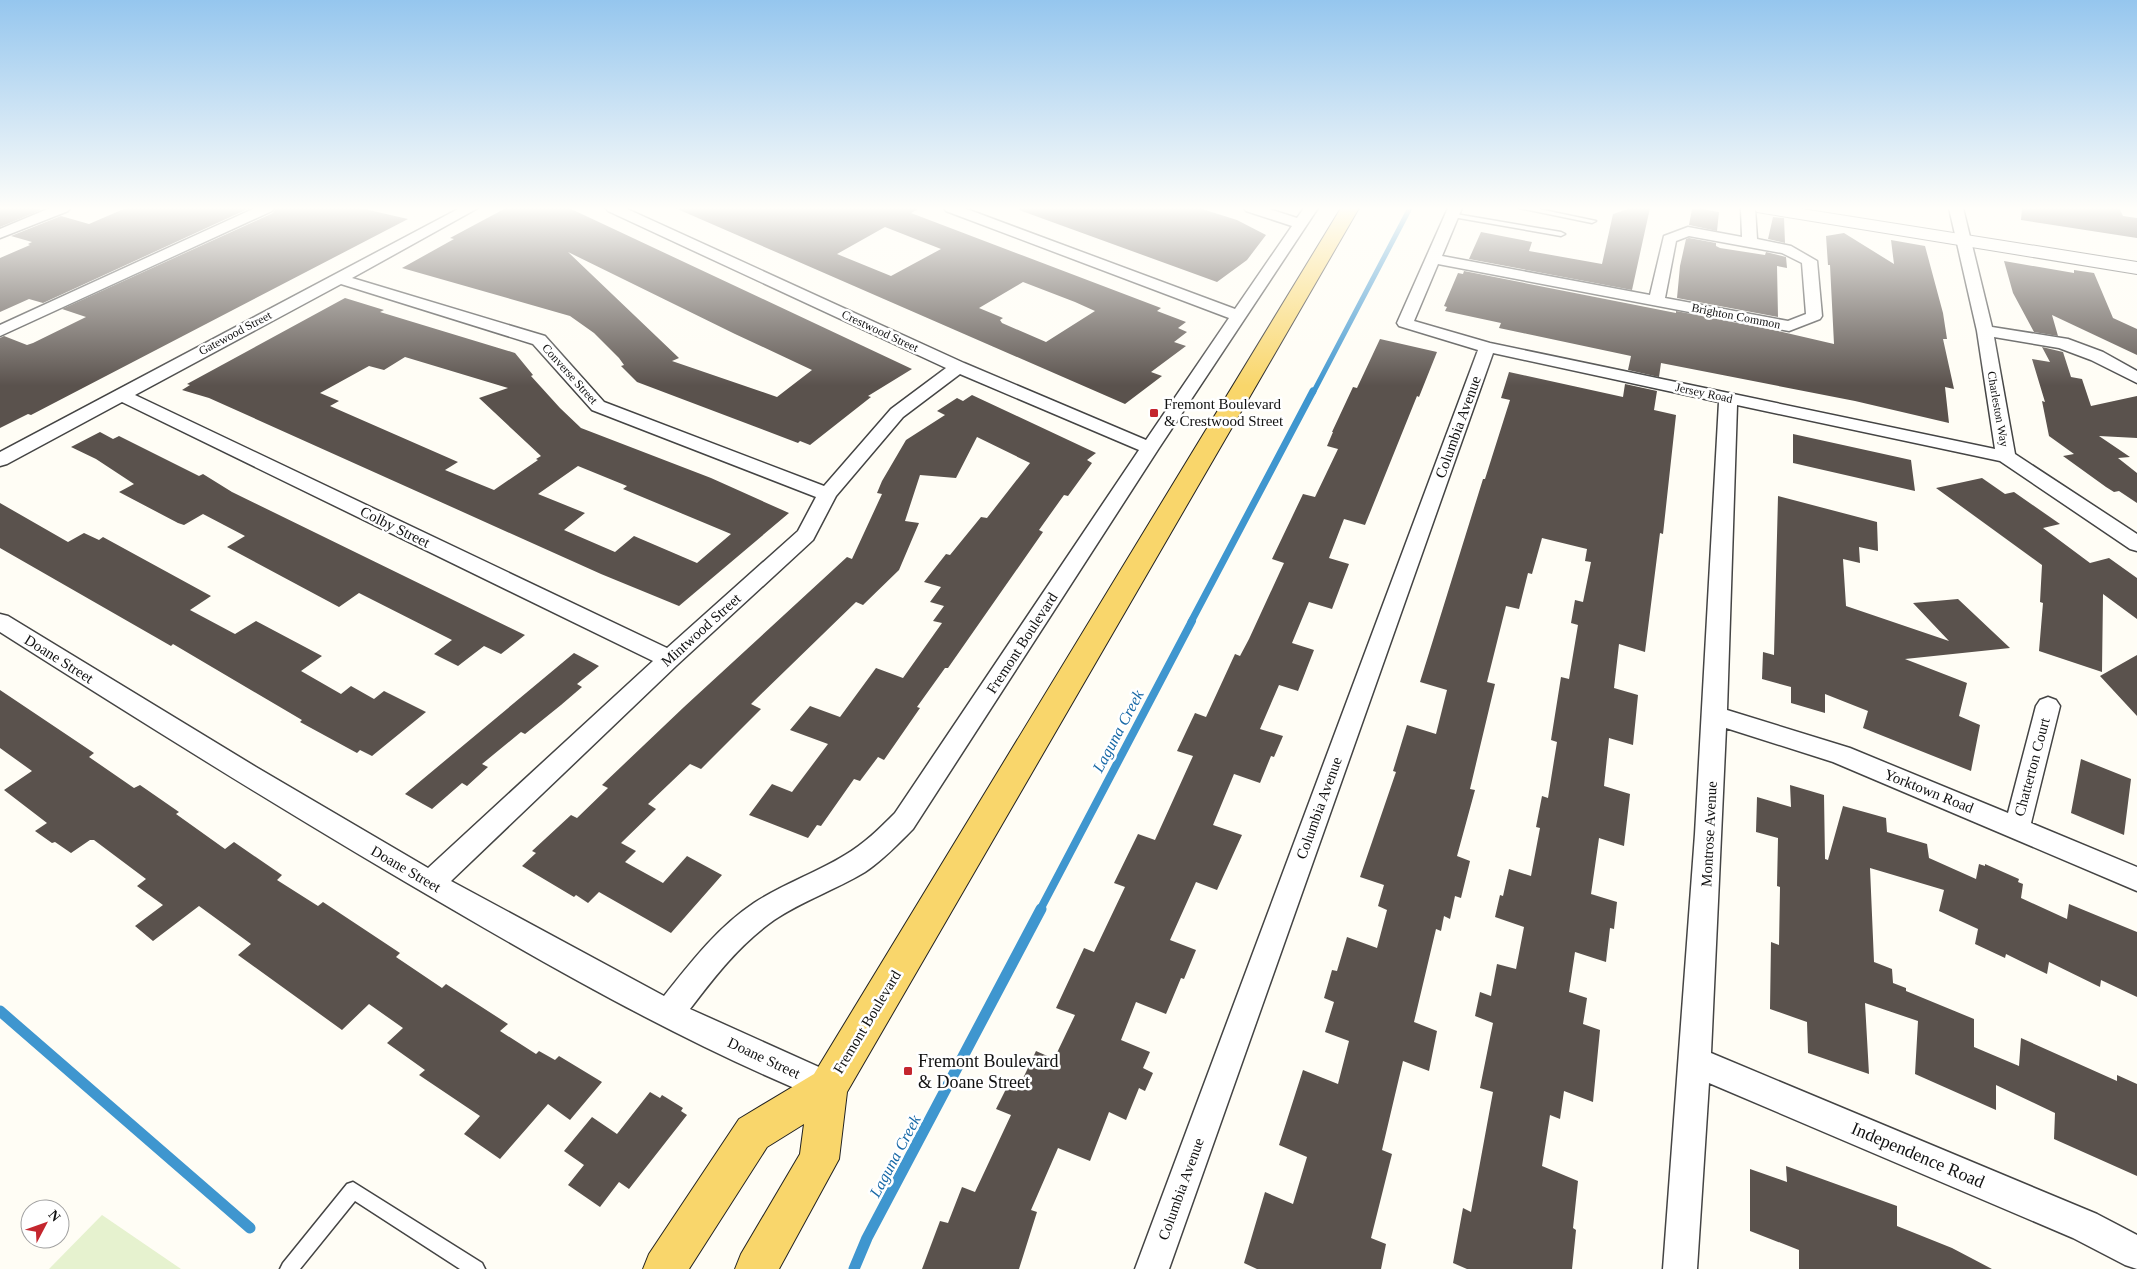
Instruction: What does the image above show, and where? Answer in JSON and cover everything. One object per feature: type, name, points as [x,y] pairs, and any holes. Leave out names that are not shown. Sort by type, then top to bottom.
[{"type":"main road","name":"Fremont Boulevard","points":[[756,1269],[818,1159],[828,1087],[1315,267]]},
{"type":"main road","name":"Fremont Boulevard","points":[[664,1269],[753,1132],[828,1087]]},
{"type":"street","points":[[0,331],[138,267]]},
{"type":"street","name":"Gatewood Street","points":[[0,460],[358,267]]},
{"type":"street","name":"Crestwood Street","points":[[741,267],[958,367],[1150,448]]},
{"type":"street","points":[[1109,267],[1240,316]]},
{"type":"street","name":"Fremont Boulevard","points":[[668,1014],[706,967],[733,938],[764,911],[851,867],[879,847],[904,821],[1150,448],[1272,267]]},
{"type":"street","name":"Jersey Road","points":[[1430,267],[1405,323],[1487,347],[2006,457]]},
{"type":"street","name":"Brighton Common","points":[[1483,267],[1789,326],[1814,316],[1810,267]]},
{"type":"street","name":"Brighton Common","points":[[1657,300],[1663,267]]},
{"type":"street","name":"Charleston Way","points":[[1970,267],[1985,331],[2006,457],[2137,544]]},
{"type":"street","name":"Converse Street","points":[[337,278],[539,340],[598,406],[827,494]]},
{"type":"street","points":[[1985,331],[2062,343],[2097,356],[2137,378]]},
{"type":"street","name":"Columbia Avenue","points":[[1152,1269],[1487,347]]},
{"type":"street","name":"Mintwood Street","points":[[430,884],[669,659],[806,535],[827,494],[897,413],[958,367]]},
{"type":"street","name":"Colby Street","points":[[121,395],[669,659]]},
{"type":"street","name":"Montrose Avenue","points":[[1680,1269],[1696,1062],[1716,716],[1728,398]]},
{"type":"street","name":"Doane Street","points":[[0,622],[172,730],[430,884],[668,1014],[828,1087]]},
{"type":"street","name":"Chatterton Court","points":[[2016,827],[2048,706]]},
{"type":"street","name":"Yorktown Road","points":[[1716,716],[1841,755],[2137,879]]},
{"type":"street","name":"Independence Road","points":[[1696,1062],[2086,1226],[2137,1253]]},
{"type":"lane","points":[[289,1269],[353,1190],[476,1269]]},
{"type":"green space","points":[[102,1215],[181,1269],[49,1269]]},
{"type":"building","points":[[0,267],[121,267],[43,303],[29,299],[0,312]]},
{"type":"building","points":[[154,267],[315,267],[31,415],[28,414],[0,428],[0,338],[4,336],[27,345],[86,317],[62,309]]},
{"type":"building","points":[[584,267],[679,358],[672,361],[777,397],[812,370],[599,267],[695,267],[912,369],[868,396],[871,397],[810,445],[800,441],[798,443],[637,382],[621,366],[624,365],[619,358],[594,333],[570,316],[402,268]]},
{"type":"building","points":[[811,267],[869,267],[891,276],[907,267],[1054,267],[1161,308],[1157,311],[1186,322],[1178,328],[1187,332],[1174,342],[1186,346],[1151,372],[1162,376],[1125,404]],"holes":[[[1023,282],[1095,311],[1046,342],[1002,323],[1000,320],[1003,318],[979,308]]]},
{"type":"building","points":[[1176,267],[1237,267],[1217,282]]},
{"type":"building","points":[[1512,267],[1637,267],[1632,290]]},
{"type":"building","points":[[1680,267],[1777,267],[1778,317],[1677,298]]},
{"type":"building","points":[[1830,267],[1931,267],[1943,313],[1947,339],[1943,339],[1954,389],[1945,387],[1949,423],[1855,401],[1661,363],[1659,377],[1628,370],[1631,356],[1499,328],[1501,323],[1445,311],[1447,307],[1444,306],[1458,273],[1463,274],[1464,271],[1778,331],[1834,344]]},
{"type":"building","points":[[2006,267],[2040,267],[2074,273],[2074,270],[2094,273],[2113,318],[2137,329],[2137,355],[2052,315],[2058,336],[2034,332],[2013,293]]},
{"type":"building","points":[[345,298],[384,310],[380,312],[515,353],[533,375],[531,376],[581,428],[711,478],[789,513],[679,606],[601,574],[209,398],[182,390],[190,385],[187,384]],"holes":[[[405,357],[508,388],[479,398],[541,456],[536,459],[538,460],[494,490],[445,470],[458,462],[330,406],[339,401],[320,393],[369,366],[384,370]],[[578,466],[627,486],[623,489],[731,534],[697,563],[634,536],[615,552],[564,530],[585,513],[538,494]]]},
{"type":"building","points":[[1380,339],[1437,352],[1419,397],[1417,396],[1365,525],[1344,519],[1329,558],[1349,564],[1332,609],[1309,602],[1292,643],[1314,650],[1298,691],[1279,685],[1260,729],[1283,736],[1274,757],[1271,756],[1260,783],[1234,774],[1213,825],[1242,835],[1217,890],[1196,882],[1170,940],[1196,950],[1184,979],[1181,978],[1166,1014],[1136,1002],[1121,1040],[1150,1052],[1143,1068],[1153,1073],[1145,1091],[1139,1088],[1126,1120],[1109,1112],[1090,1161],[1058,1148],[1031,1210],[1037,1212],[1019,1269],[922,1269],[940,1221],[948,1223],[962,1187],[975,1192],[1011,1115],[996,1109],[1007,1087],[1017,1091],[1036,1051],[1054,1059],[1075,1015],[1056,1008],[1084,948],[1094,952],[1125,887],[1114,883],[1138,834],[1155,840],[1193,756],[1177,751],[1195,713],[1206,717],[1235,654],[1240,656],[1249,639],[1284,563],[1272,559],[1303,494],[1315,497],[1338,449],[1327,446],[1332,432],[1353,387],[1357,388]]},
{"type":"building","points":[[2042,347],[2063,352],[2071,377],[2082,379],[2091,406],[2137,396],[2137,438],[2099,436],[2130,457],[2118,458],[2137,473],[2137,503],[2119,491],[2114,492],[2106,487],[2063,456],[2074,454],[2049,436],[2042,401],[2045,402],[2032,359],[2050,362]]},
{"type":"building","points":[[1509,372],[1623,397],[1625,384],[1657,391],[1654,410],[1676,415],[1663,534],[1660,533],[1645,652],[1619,644],[1614,688],[1638,695],[1633,745],[1609,738],[1604,786],[1630,794],[1624,846],[1599,838],[1591,894],[1617,902],[1614,929],[1610,928],[1606,962],[1575,952],[1569,992],[1587,998],[1583,1024],[1600,1030],[1593,1102],[1564,1091],[1560,1119],[1550,1115],[1542,1166],[1578,1181],[1573,1228],[1576,1230],[1572,1269],[1467,1269],[1453,1263],[1463,1208],[1471,1212],[1493,1092],[1480,1088],[1493,1023],[1475,1016],[1480,992],[1491,996],[1497,964],[1516,969],[1524,927],[1495,917],[1500,895],[1503,896],[1509,869],[1531,876],[1540,828],[1536,827],[1542,796],[1548,798],[1557,742],[1551,740],[1561,677],[1569,679],[1578,625],[1571,623],[1575,600],[1583,602],[1591,562],[1585,561],[1587,549],[1542,538],[1532,574],[1528,573],[1519,609],[1506,606],[1487,682],[1495,684],[1470,789],[1475,790],[1457,856],[1470,861],[1461,898],[1455,896],[1450,919],[1444,916],[1441,931],[1436,929],[1414,1022],[1437,1031],[1429,1071],[1403,1061],[1382,1150],[1392,1154],[1371,1238],[1386,1244],[1381,1269],[1257,1269],[1244,1263],[1265,1192],[1293,1204],[1307,1157],[1279,1145],[1303,1070],[1338,1084],[1349,1041],[1325,1032],[1334,1002],[1324,998],[1332,970],[1337,971],[1347,937],[1377,948],[1387,910],[1378,906],[1384,885],[1360,877],[1396,772],[1393,771],[1407,725],[1436,734],[1447,690],[1420,682],[1483,479],[1485,479],[1510,400],[1501,398]]},
{"type":"building","points":[[972,395],[1096,453],[1087,460],[1092,463],[1068,496],[1064,495],[1039,530],[1043,532],[948,668],[945,668],[917,707],[920,708],[884,760],[878,757],[860,781],[854,779],[821,826],[817,825],[808,838],[749,815],[772,784],[792,792],[828,744],[790,730],[810,706],[840,717],[876,668],[903,678],[942,623],[933,621],[944,606],[930,602],[941,587],[924,582],[946,554],[950,555],[981,517],[987,518],[1030,463],[977,437],[956,478],[920,475],[905,521],[919,523],[899,570],[863,605],[856,602],[751,704],[761,709],[701,769],[690,764],[648,804],[656,809],[621,843],[636,851],[625,862],[663,883],[687,856],[722,875],[671,933],[599,892],[588,903],[576,895],[574,897],[522,866],[536,853],[532,851],[571,815],[577,818],[608,788],[602,785],[684,707],[847,557],[852,559],[882,494],[877,493],[882,481],[906,440],[945,415],[937,411],[957,398],[963,401]]},
{"type":"building","points":[[100,432],[113,439],[119,436],[199,476],[203,474],[232,492],[525,635],[501,654],[484,646],[458,666],[434,654],[452,640],[359,593],[339,607],[227,547],[245,536],[203,514],[184,525],[119,492],[134,484],[96,459],[71,447]]},
{"type":"building","points":[[1793,434],[1911,460],[1915,491],[1793,463]]},
{"type":"building","points":[[1982,478],[2005,494],[2014,492],[2060,524],[2043,528],[2090,563],[2109,558],[2137,578],[2137,619],[2103,594],[2102,672],[2039,651],[2043,603],[2040,602],[2042,565],[1936,488]]},
{"type":"building","points":[[1778,496],[1877,522],[1878,551],[1859,547],[1860,563],[1843,559],[1846,606],[1949,641],[1913,603],[1958,599],[2010,648],[1905,659],[1967,683],[1959,716],[1980,725],[1971,771],[1863,728],[1868,711],[1825,694],[1825,713],[1791,703],[1791,687],[1762,679],[1763,652],[1774,655]]},
{"type":"building","points":[[0,503],[68,542],[84,533],[99,540],[103,537],[211,596],[190,610],[235,634],[256,621],[322,656],[301,671],[341,694],[351,686],[374,699],[384,691],[426,712],[372,756],[360,750],[357,753],[300,722],[302,720],[173,644],[171,646],[0,548]]},
{"type":"building","points":[[574,653],[599,666],[577,684],[582,687],[561,705],[525,734],[521,732],[482,764],[488,767],[467,786],[462,783],[432,809],[405,794]]},
{"type":"building","points":[[2137,655],[2137,716],[2100,676]]},
{"type":"building","points":[[0,690],[94,753],[89,757],[134,788],[140,785],[179,812],[176,814],[225,849],[234,842],[282,875],[277,880],[318,906],[323,902],[400,953],[396,957],[442,988],[446,984],[508,1024],[500,1031],[536,1054],[539,1051],[555,1060],[559,1056],[602,1082],[570,1120],[548,1104],[500,1159],[464,1134],[480,1116],[419,1075],[425,1070],[387,1043],[403,1028],[369,1004],[342,1030],[238,955],[251,944],[199,906],[153,941],[135,926],[163,905],[137,886],[146,879],[94,840],[90,840],[71,853],[55,842],[52,843],[35,831],[47,823],[4,790],[32,771],[0,748]]},
{"type":"building","points":[[2081,759],[2131,779],[2124,835],[2071,813]]},
{"type":"building","points":[[1790,785],[1824,795],[1825,859],[1828,860],[1843,806],[1886,818],[1887,832],[1927,844],[1929,858],[1976,879],[1979,864],[1985,866],[1985,864],[2019,879],[2018,882],[2023,884],[2021,898],[2067,919],[2069,904],[2137,932],[2137,997],[2101,980],[2100,987],[2049,962],[2047,974],[2006,954],[2005,958],[1975,944],[1978,929],[1939,911],[1944,890],[1870,868],[1874,962],[1892,969],[1893,983],[1906,988],[1906,991],[1974,1019],[1974,1047],[2019,1066],[2021,1038],[2117,1081],[2117,1075],[2137,1084],[2137,1176],[2054,1139],[2055,1113],[1996,1085],[1996,1110],[1915,1074],[1918,1021],[1865,1003],[1869,1074],[1808,1053],[1807,1022],[1770,1009],[1771,942],[1779,945],[1780,887],[1777,886],[1778,838],[1756,832],[1757,797],[1791,807]]},
{"type":"building","points":[[650,1092],[660,1098],[662,1095],[683,1108],[681,1111],[687,1115],[629,1189],[619,1182],[600,1207],[568,1185],[584,1165],[564,1151],[592,1117],[617,1134]]},
{"type":"building","points":[[1786,1166],[1897,1206],[1897,1226],[1952,1248],[1992,1269],[1799,1269],[1799,1250],[1750,1231],[1750,1169],[1787,1182]]},
{"type":"waterway","name":"Laguna Creek","points":[[1313,393],[1379,267]]},
{"type":"waterway","name":"Laguna Creek","points":[[1191,622],[1313,391]]},
{"type":"waterway","name":"Laguna Creek","points":[[1040,910],[1192,621]]},
{"type":"waterway","name":"Laguna Creek","points":[[854,1269],[867,1238],[1041,909]]},
{"type":"waterway","points":[[0,1011],[250,1228]]},
{"type":"place","name":"Fremont Boulevard & Crestwood Street","points":[[1154,413]]},
{"type":"place","name":"Fremont Boulevard & Doane Street","points":[[908,1071]]}]
